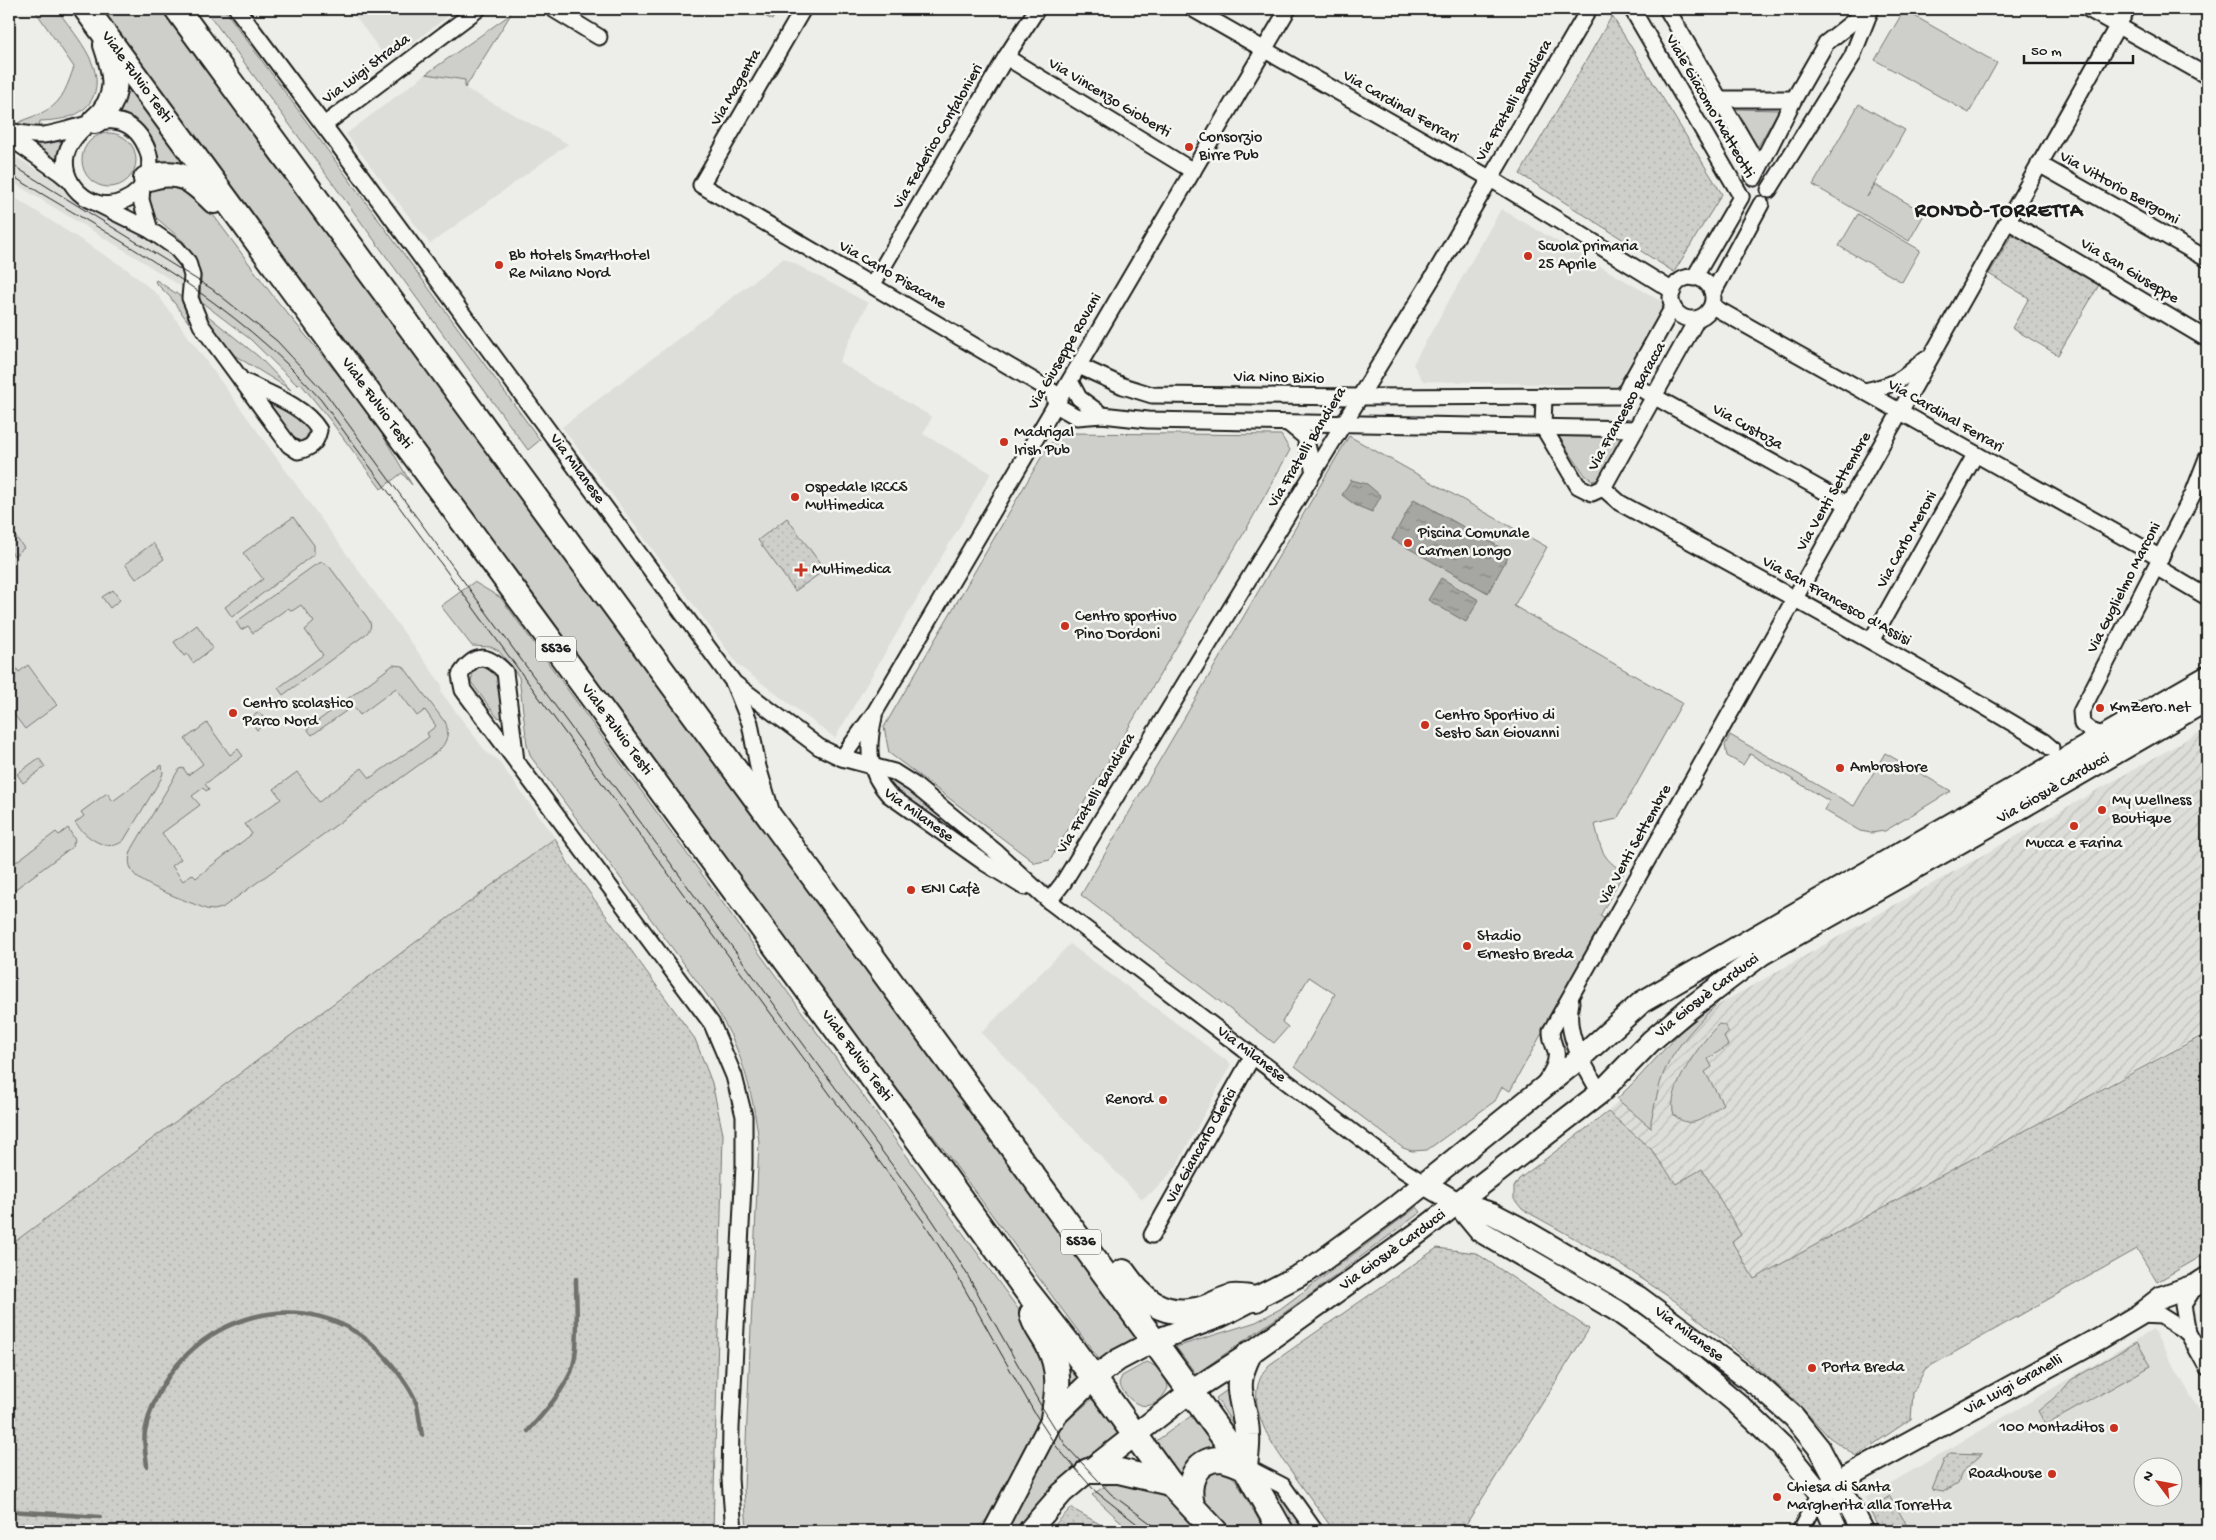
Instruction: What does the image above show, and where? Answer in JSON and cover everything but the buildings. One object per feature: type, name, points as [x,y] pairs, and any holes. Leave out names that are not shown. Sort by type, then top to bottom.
[{"type":"main road","name":"Viale Fulvio Testi","points":[[86,9],[307,312],[926,1151],[1026,1290],[1094,1378],[1170,1483],[1215,1531]]},
{"type":"main road","name":"SS36","points":[[180,12],[1154,1341]]},
{"type":"main road","points":[[91,124],[110,104],[115,89],[114,71],[101,30]]},
{"type":"main road","points":[[144,183],[165,174],[178,174],[196,184],[213,201],[281,290],[307,312]]},
{"type":"main road","name":"Via Giosuè Carducci","points":[[1154,1341],[1221,1316],[1308,1271],[1425,1184],[1580,1058],[1642,1002],[2098,733],[2207,677]]},
{"type":"main road","name":"Via Giosuè Carducci","points":[[1190,1392],[1249,1354],[1416,1235],[1600,1092],[1651,1041],[1683,1013],[1730,976],[1762,954],[2207,700]]},
{"type":"main road","points":[[1009,1142],[1042,1160],[1138,1294],[1149,1302],[1173,1311],[1196,1311],[1234,1297],[1256,1299]]},
{"type":"main road","name":"Via Milanese","points":[[1425,1184],[1457,1203],[1493,1214],[1638,1297],[1761,1388],[1794,1418],[1820,1448],[1863,1531]]},
{"type":"main road","name":"Via Milanese","points":[[1457,1203],[1480,1230],[1548,1272],[1616,1310],[1678,1354],[1738,1404],[1782,1446],[1820,1493],[1837,1531]]},
{"type":"main road","name":"Via Luigi Granelli","points":[[1820,1493],[1838,1481],[2139,1315],[2162,1297],[2202,1281]]},
{"type":"main road","points":[[1026,1290],[1033,1319],[1049,1347],[1057,1373],[1058,1389],[1053,1418]]},
{"type":"main road","points":[[994,1529],[1053,1418],[1094,1378],[1118,1360],[1154,1341],[1245,1467],[1282,1531]]},
{"type":"main road","points":[[1245,1467],[1247,1435],[1239,1392],[1240,1377],[1249,1354]]},
{"type":"main road","points":[[1029,1531],[1062,1492],[1190,1392]]},
{"type":"main road","points":[[1192,1506],[1190,1486],[1192,1478],[1200,1467],[1218,1459],[1245,1467]]},
{"type":"main road","points":[[1088,1471],[1119,1471],[1170,1483]]},
{"type":"street","points":[[237,9],[324,125]]},
{"type":"street","name":"Via Luigi Strada","points":[[324,125],[478,9]]},
{"type":"street","points":[[553,9],[599,37]]},
{"type":"street","name":"Via Magenta","points":[[701,185],[803,9]]},
{"type":"street","name":"Via Federico Confalonieri","points":[[873,284],[1036,9]]},
{"type":"street","name":"Via Cardinal Ferrari","points":[[1193,9],[1491,179],[1673,291]]},
{"type":"street","name":"Via Giuseppe Rovani","points":[[842,758],[875,712],[968,550],[1056,405],[1288,9]]},
{"type":"street","name":"Via Fratelli Bandiera","points":[[1049,901],[1063,883],[1360,397],[1491,179],[1589,9]]},
{"type":"street","name":"Viale Giacomo Matteotti","points":[[1632,9],[1741,197]]},
{"type":"street","name":"Viale Giacomo Matteotti","points":[[1667,9],[1752,155],[1754,178]]},
{"type":"street","points":[[1694,278],[1741,197],[1742,184],[1754,178],[1794,99],[1826,42],[1870,9]]},
{"type":"street","points":[[1712,300],[1706,282],[1694,278],[1681,281],[1673,291],[1673,307],[1683,317],[1697,319],[1708,312],[1712,300],[1761,204],[1767,199],[1769,190],[1852,57],[1870,9]]},
{"type":"street","points":[[2088,9],[2207,76]]},
{"type":"street","name":"Via Venti Settembre","points":[[1537,1093],[1551,1073],[1556,1060],[1556,1052],[1551,1040],[1551,1031],[2127,9]]},
{"type":"street","name":"Via Vincenzo Gioberti","points":[[1006,57],[1193,170]]},
{"type":"street","name":"Viale Giacomo Matteotti","points":[[1720,99],[1794,99]]},
{"type":"street","points":[[9,131],[42,135],[113,120],[127,124],[138,133],[148,149],[150,164],[141,200],[150,230]]},
{"type":"street","points":[[70,181],[65,166],[67,151],[73,138],[91,124]]},
{"type":"street","name":"Via Milanese","points":[[324,125],[734,683],[819,747],[842,758],[872,768],[894,772],[925,793],[996,852],[1049,901],[1252,1057],[1400,1168],[1425,1184]]},
{"type":"street","points":[[9,137],[59,172],[70,181],[84,198],[150,230],[176,248],[188,262],[192,276],[190,298],[202,326],[241,380],[254,398],[289,445],[298,451],[308,449],[316,441],[319,430],[313,420],[278,398],[241,380]]},
{"type":"street","name":"Via Vittorio Bergomi","points":[[2039,164],[2207,259]]},
{"type":"street","points":[[1754,178],[1764,181],[1769,190]]},
{"type":"street","points":[[98,204],[121,203],[134,196],[144,183]]},
{"type":"street","name":"Via Carlo Pisacane","points":[[701,185],[873,284],[1053,392],[1056,405]]},
{"type":"street","points":[[1741,197],[1750,206],[1761,204]]},
{"type":"street","name":"Via San Giuseppe","points":[[2008,221],[2207,338]]},
{"type":"street","name":"Via Cardinal Ferrari","points":[[1712,300],[1900,414],[1975,455],[2158,563],[2207,597]]},
{"type":"street","name":"Via Francesco Baracca","points":[[1627,390],[1673,307]]},
{"type":"street","name":"Via Francesco Baracca","points":[[1543,427],[1578,486],[1592,493],[1604,488],[1697,319]]},
{"type":"street","points":[[1864,392],[1891,386],[1903,379],[1935,350]]},
{"type":"street","name":"Via Nino Bixio","points":[[1078,366],[1123,386],[1152,395],[1544,396],[1627,390]]},
{"type":"street","points":[[1070,381],[1079,398],[1102,415]]},
{"type":"street","name":"Via Custoza","points":[[1627,390],[1654,396],[1847,504]]},
{"type":"street","points":[[1148,420],[1152,395]]},
{"type":"street","points":[[1543,427],[1544,396]]},
{"type":"street","points":[[1056,405],[1077,416],[1102,415],[1148,420],[1342,425],[1636,428]]},
{"type":"street","points":[[1289,424],[1305,437],[1314,472]]},
{"type":"street","name":"Via Carlo Meroni","points":[[1871,641],[1975,455]]},
{"type":"street","name":"Via Guglielmo Marconi","points":[[2098,733],[2082,724],[2081,712],[2193,494],[2207,458]]},
{"type":"street","name":"Via San Francesco d'Assisi","points":[[1604,488],[1620,503],[1871,641],[1991,710],[2051,748]]},
{"type":"street","points":[[516,760],[505,672],[490,659],[479,657],[467,664],[460,675],[464,690],[712,1024],[734,1076],[744,1116],[744,1165],[731,1428],[730,1479],[734,1531]]},
{"type":"street","points":[[2182,691],[2207,667]]},
{"type":"street","points":[[734,683],[750,723],[758,767],[774,824]]},
{"type":"street","name":"Via Giuseppe Rovani","points":[[872,768],[869,748],[875,712]]},
{"type":"street","name":"Via Milanese","points":[[872,768],[878,782],[889,795],[985,863],[1049,901]]},
{"type":"street","name":"Via Venti Settembre","points":[[1573,994],[1568,1017],[1570,1028],[1580,1058],[1600,1092]]},
{"type":"street","name":"Via Giancarlo Clerici","points":[[1152,1235],[1252,1057]]},
{"type":"street","points":[[2202,1281],[2183,1305],[2188,1333],[2207,1367]]},
{"type":"street","points":[[2139,1315],[2161,1316],[2188,1333]]},
{"type":"street","points":[[1245,1467],[1283,1486],[1315,1531]]},
{"type":"street","points":[[1800,1531],[1820,1493]]},
{"type":"shaded area","points":[[34,9],[57,9],[86,50],[92,62],[96,86],[89,104],[77,114],[63,119],[40,121],[39,130],[17,129],[18,123],[53,107],[64,92],[74,67]]},
{"type":"shaded area","points":[[100,9],[164,9],[1137,1337],[1101,1362],[941,1146],[836,1011]]},
{"type":"shaded area","points":[[205,9],[224,9],[540,440],[528,450]]},
{"type":"shaded area","points":[[350,9],[458,9],[388,61]]},
{"type":"shaded area","points":[[753,9],[778,9],[772,20]]},
{"type":"shaded area","points":[[1904,10],[1997,63],[1969,113],[1875,60]]},
{"type":"shaded area","points":[[511,14],[465,88],[465,80],[426,74]]},
{"type":"shaded area","points":[[1612,16],[1722,194],[1674,272],[1520,174]]},
{"type":"shaded area","points":[[426,74],[465,80],[465,88],[568,144],[430,244],[346,134]]},
{"type":"shaded area","points":[[125,83],[187,166],[160,168],[159,157],[148,131],[134,119],[114,114]]},
{"type":"shaded area","points":[[1859,104],[1905,130],[1867,197],[1875,185],[1925,213],[1909,241],[1813,185]]},
{"type":"shaded area","points":[[1735,109],[1779,110],[1756,150],[1756,149]]},
{"type":"shaded area","points":[[104,133],[114,133],[124,137],[132,145],[136,160],[132,175],[124,183],[114,187],[104,187],[94,183],[86,175],[82,165],[82,155],[86,145],[94,137]]},
{"type":"shaded area","points":[[66,140],[63,166],[34,147],[35,142]]},
{"type":"shaded area","points":[[9,153],[161,245],[176,257],[180,263],[185,277],[185,289],[9,180]]},
{"type":"shaded area","points":[[155,182],[194,189],[273,296],[346,384],[379,429],[412,485],[402,473],[381,489],[301,384],[297,385],[250,339],[200,301],[201,275],[193,255],[184,242],[153,215],[148,197]]},
{"type":"shaded area","name":"Centro scolastico Parco Nord","points":[[9,194],[128,270],[158,295],[442,685],[441,692],[487,753],[497,759],[555,838],[9,1246]]},
{"type":"shaded area","name":"Scuola primaria 25 Aprile","points":[[1501,209],[1664,303],[1617,386],[1423,381],[1413,364]]},
{"type":"shaded area","points":[[1858,214],[1920,250],[1902,282],[1839,246]]},
{"type":"shaded area","points":[[2013,233],[2099,285],[2058,355],[2012,328],[2029,298],[1989,274]]},
{"type":"shaded area","name":"Multimedica","points":[[784,258],[868,303],[839,362],[932,417],[923,434],[991,473],[835,738],[739,666],[562,427]]},
{"type":"shaded area","points":[[156,280],[183,298],[189,323],[170,297],[155,282]]},
{"type":"shaded area","points":[[202,311],[259,357],[291,390],[234,355]]},
{"type":"shaded area","points":[[271,402],[306,423],[309,429],[306,438],[300,441],[292,437],[270,406]]},
{"type":"shaded area","name":"Centro sportivo Pino Dordoni","points":[[1068,433],[1281,435],[1290,450],[1248,526],[1050,860],[1035,863],[889,753],[884,727],[1049,444]]},
{"type":"shaded area","name":"Centro Sportivo di Sesto San Giovanni","points":[[1349,436],[1547,547],[1514,606],[1682,703],[1617,819],[1595,824],[1606,857],[1624,872],[1600,916],[1605,919],[1510,1091],[1502,1087],[1495,1101],[1427,1150],[1412,1151],[1403,1148],[1295,1066],[1335,994],[1309,977],[1282,1022],[1288,1027],[1274,1043],[1081,895]]},
{"type":"shaded area","points":[[1558,436],[1624,436],[1599,479],[1593,481],[1585,475]]},
{"type":"shaded area","points":[[293,517],[314,545],[314,554],[232,617],[225,607],[263,579],[243,553]]},
{"type":"shaded area","points":[[787,518],[825,570],[795,591],[758,540]]},
{"type":"shaded area","points":[[9,528],[24,548],[14,556],[9,549]]},
{"type":"shaded area","points":[[153,543],[164,559],[136,579],[125,564]]},
{"type":"shaded area","points":[[322,562],[329,566],[367,617],[370,628],[366,634],[283,695],[278,688],[323,655],[305,630],[314,622],[301,605],[292,611],[288,608],[253,633],[248,626],[241,630],[236,622],[315,565]]},
{"type":"shaded area","points":[[474,582],[501,598],[1045,1346],[1054,1391],[1030,1446],[986,1520],[973,1531],[747,1531],[744,1488],[759,1142],[753,1103],[744,1067],[730,1033],[710,999],[531,757],[527,745],[519,677],[499,651],[491,647],[472,646],[441,606]]},
{"type":"shaded area","points":[[113,590],[120,600],[110,608],[102,597]]},
{"type":"shaded area","points":[[197,625],[213,648],[193,663],[187,654],[184,656],[174,642]]},
{"type":"shaded area","points":[[14,665],[19,672],[28,665],[57,705],[25,729],[9,708],[9,666]]},
{"type":"shaded area","points":[[393,665],[403,666],[445,721],[447,738],[444,745],[438,751],[222,908],[206,909],[157,889],[135,875],[129,862],[132,849],[179,769],[183,768],[188,775],[203,764],[185,739],[207,723],[230,755],[238,749],[243,756],[205,784],[209,789],[206,791],[203,788],[192,796],[200,805],[162,833],[181,859],[172,866],[183,881],[192,874],[196,878],[252,834],[245,824],[281,799],[274,789],[297,772],[319,802],[362,768],[370,778],[429,737],[427,733],[436,726],[425,710],[417,716],[396,688],[360,715],[353,706],[312,735],[307,729]]},
{"type":"shaded area","points":[[484,666],[495,675],[498,681],[502,718],[497,717],[471,682],[474,671]]},
{"type":"shaded area","points":[[259,712],[267,722],[257,730],[249,719]]},
{"type":"shaded area","points":[[2207,728],[2207,1031],[1754,1279],[1732,1242],[1741,1235],[1702,1169],[1676,1185],[1651,1149],[1608,1112],[1690,1021]]},
{"type":"shaded area","points":[[1730,735],[1854,806],[1885,753],[1951,791],[1885,831],[1871,833],[1860,831],[1824,810],[1829,801],[1750,754],[1743,765],[1727,756],[1725,745]]},
{"type":"shaded area","points":[[39,758],[45,767],[23,783],[17,774]]},
{"type":"shaded area","points":[[162,765],[163,773],[161,779],[124,840],[118,844],[111,846],[97,842],[75,823],[84,816],[81,812],[107,793],[113,801]]},
{"type":"shaded area","points":[[886,779],[898,782],[909,788],[929,806],[928,810],[926,811],[897,793],[888,784]]},
{"type":"shaded area","points":[[68,828],[75,840],[72,847],[14,890],[9,891],[9,867],[56,832],[59,835]]},
{"type":"shaded area","points":[[555,838],[568,863],[695,1039],[712,1083],[723,1134],[713,1531],[9,1531],[9,1246]]},
{"type":"shaded area","points":[[1070,944],[1231,1064],[1176,1167],[1155,1190],[1142,1199],[981,1033]]},
{"type":"shaded area","points":[[1722,999],[1690,1033],[1669,1061],[1658,1090],[1651,1128],[1617,1099],[1680,1032]]},
{"type":"shaded area","points":[[1719,1024],[1724,1025],[1729,1032],[1724,1037],[1728,1045],[1708,1059],[1712,1067],[1705,1072],[1723,1104],[1699,1120],[1687,1122],[1681,1120],[1674,1115],[1673,1105],[1680,1080],[1695,1054]]},
{"type":"shaded area","points":[[2207,1033],[2207,1254],[2157,1282],[2137,1249],[1925,1369],[1913,1393],[1911,1419],[1856,1456],[1829,1437],[1791,1396],[1678,1303],[1617,1262],[1522,1209],[1514,1199],[1514,1187],[1519,1179],[1608,1112],[1651,1149],[1676,1184],[1702,1169],[1741,1235],[1732,1242],[1754,1279],[1929,1182]]},
{"type":"shaded area","points":[[1417,1207],[1421,1212],[1307,1297],[1196,1374],[1176,1347],[1256,1322],[1280,1309]]},
{"type":"shaded area","points":[[1437,1248],[1476,1253],[1589,1329],[1463,1529],[1466,1531],[1334,1531],[1269,1438],[1258,1408],[1257,1393],[1260,1379],[1269,1365]]},
{"type":"shaded area","points":[[2153,1330],[2207,1424],[2207,1531],[1879,1531],[1865,1498]]},
{"type":"shaded area","points":[[2137,1342],[2151,1366],[2046,1425],[2038,1411],[2060,1393],[2071,1380]]},
{"type":"shaded area","points":[[1059,1352],[1078,1378],[1063,1398]]},
{"type":"shaded area","points":[[1147,1362],[1162,1372],[1168,1388],[1156,1403],[1142,1405],[1129,1398],[1119,1383],[1122,1376]]},
{"type":"shaded area","points":[[1230,1388],[1240,1435],[1216,1398]]},
{"type":"shaded area","points":[[1092,1399],[1119,1433],[1020,1531],[1003,1531],[1060,1427]]},
{"type":"shaded area","points":[[1191,1416],[1218,1451],[1196,1453],[1192,1456],[1185,1465],[1180,1480],[1152,1444]]},
{"type":"shaded area","points":[[1950,1453],[1982,1454],[1962,1472],[1958,1483],[1943,1492],[1932,1490],[1944,1460]]},
{"type":"shaded area","points":[[1215,1468],[1227,1471],[1237,1482],[1265,1531],[1230,1531],[1203,1501],[1198,1493],[1205,1472]]},
{"type":"shaded area","points":[[1111,1482],[1157,1487],[1198,1531],[1131,1531],[1092,1495]]},
{"type":"shaded area","points":[[1273,1485],[1306,1531],[1294,1531],[1269,1488]]},
{"type":"shaded area","points":[[1890,1496],[1910,1531],[1880,1531],[1869,1509]]},
{"type":"shaded area","points":[[1071,1508],[1112,1531],[1049,1531]]},
{"type":"water","points":[[1351,480],[1367,484],[1381,496],[1372,512],[1355,505],[1342,495]]},
{"type":"water","points":[[1414,499],[1510,553],[1488,593],[1392,539]]},
{"type":"water","points":[[1441,578],[1479,600],[1466,622],[1428,600]]},
{"type":"waterway","points":[[528,1431],[557,1396],[567,1380],[574,1363],[577,1340],[576,1279]]},
{"type":"waterway","points":[[147,1466],[144,1444],[145,1432],[159,1392],[182,1360],[211,1335],[246,1319],[283,1313],[320,1317],[356,1332],[388,1360],[405,1381],[415,1399],[422,1435]]},
{"type":"waterway","points":[[9,1511],[100,1517]]},
{"type":"tram line","points":[[9,163],[212,289],[277,341],[327,395],[931,1218],[959,1260],[1040,1404],[1067,1447],[1111,1494],[1161,1531]]},
{"type":"tram line","points":[[9,174],[134,249],[214,303],[252,332],[288,365],[321,400],[923,1221],[954,1270],[1034,1412],[1056,1446],[1094,1490],[1146,1531]]},
{"type":"place","name":"Consorzio Birre Pub","points":[[1189,147]]},
{"type":"place","name":"Scuola primaria 25 Aprile","points":[[1528,256]]},
{"type":"place","name":"Bb Hotels Smarthotel Re Milano Nord","points":[[499,265]]},
{"type":"place","name":"Madrigal Irish Pub","points":[[1004,442]]},
{"type":"place","name":"Ospedale IRCCS Multimedica","points":[[795,497]]},
{"type":"place","name":"Piscina Comunale Carmen Longo","points":[[1408,543]]},
{"type":"place","name":"Multimedica","points":[[801,570]]},
{"type":"place","name":"Centro sportivo Pino Dordoni","points":[[1065,626]]},
{"type":"place","name":"KmZero.net","points":[[2100,708]]},
{"type":"place","name":"Centro scolastico Parco Nord","points":[[233,713]]},
{"type":"place","name":"Centro Sportivo di Sesto San Giovanni","points":[[1425,725]]},
{"type":"place","name":"Ambrostore","points":[[1840,768]]},
{"type":"place","name":"My Wellness Boutique","points":[[2102,810]]},
{"type":"place","name":"Mucca e Farina","points":[[2074,826]]},
{"type":"place","name":"ENI Cafè","points":[[911,890]]},
{"type":"place","name":"Stadio Ernesto Breda","points":[[1467,946]]},
{"type":"place","name":"Renord","points":[[1163,1100]]},
{"type":"place","name":"Porta Breda","points":[[1812,1368]]},
{"type":"place","name":"100 Montaditos","points":[[2114,1428]]},
{"type":"place","name":"Roadhouse","points":[[2052,1474]]},
{"type":"place","name":"Chiesa di Santa Margherita alla Torretta","points":[[1777,1497]]},
{"type":"district","name":"RONDÒ-TORRETTA","points":[[1999,212]]}]
